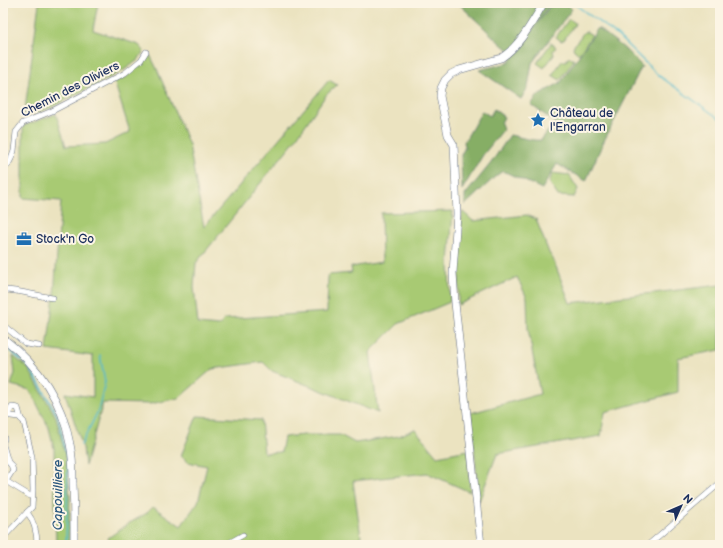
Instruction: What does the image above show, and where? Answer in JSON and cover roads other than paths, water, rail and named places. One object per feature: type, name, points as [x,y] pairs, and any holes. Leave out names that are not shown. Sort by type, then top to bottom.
[{"type":"street","points":[[481,545],[455,303],[453,273],[457,214],[454,146],[448,134],[440,96],[441,88],[445,80],[451,74],[466,67],[501,58],[507,54],[519,42],[544,3]]},
{"type":"street","name":"Chemin des Oliviers","points":[[3,169],[8,165],[11,159],[14,151],[16,132],[23,123],[52,111],[125,73],[141,60],[146,52]]},
{"type":"street","points":[[3,290],[15,290],[54,298]]},
{"type":"street","points":[[3,325],[26,344],[39,346]]},
{"type":"street","points":[[3,338],[23,355],[36,369],[48,386],[62,415],[69,439],[73,462],[74,545]]},
{"type":"street","points":[[3,538],[32,507],[32,457],[25,425],[21,419],[18,408],[12,407],[5,415]]},
{"type":"street","points":[[5,415],[19,417],[21,419]]},
{"type":"street","points":[[3,434],[3,444],[12,470],[4,481],[32,497]]},
{"type":"street","points":[[648,545],[720,483]]},
{"type":"street","points":[[27,512],[37,534],[37,545]]},
{"type":"street","points":[[225,545],[243,535]]},
{"type":"waterway","points":[[573,3],[618,36],[658,75],[720,119]]},
{"type":"waterway","name":"Capouilliere","points":[[3,345],[29,366],[58,416],[68,463],[66,545]]},
{"type":"waterway","name":"Capouilliere","points":[[81,445],[98,411],[105,382],[100,355]]},
{"type":"place","name":"Château de l'Engarran","points":[[538,120]]},
{"type":"place","name":"Stock'n Go","points":[[24,239]]}]
